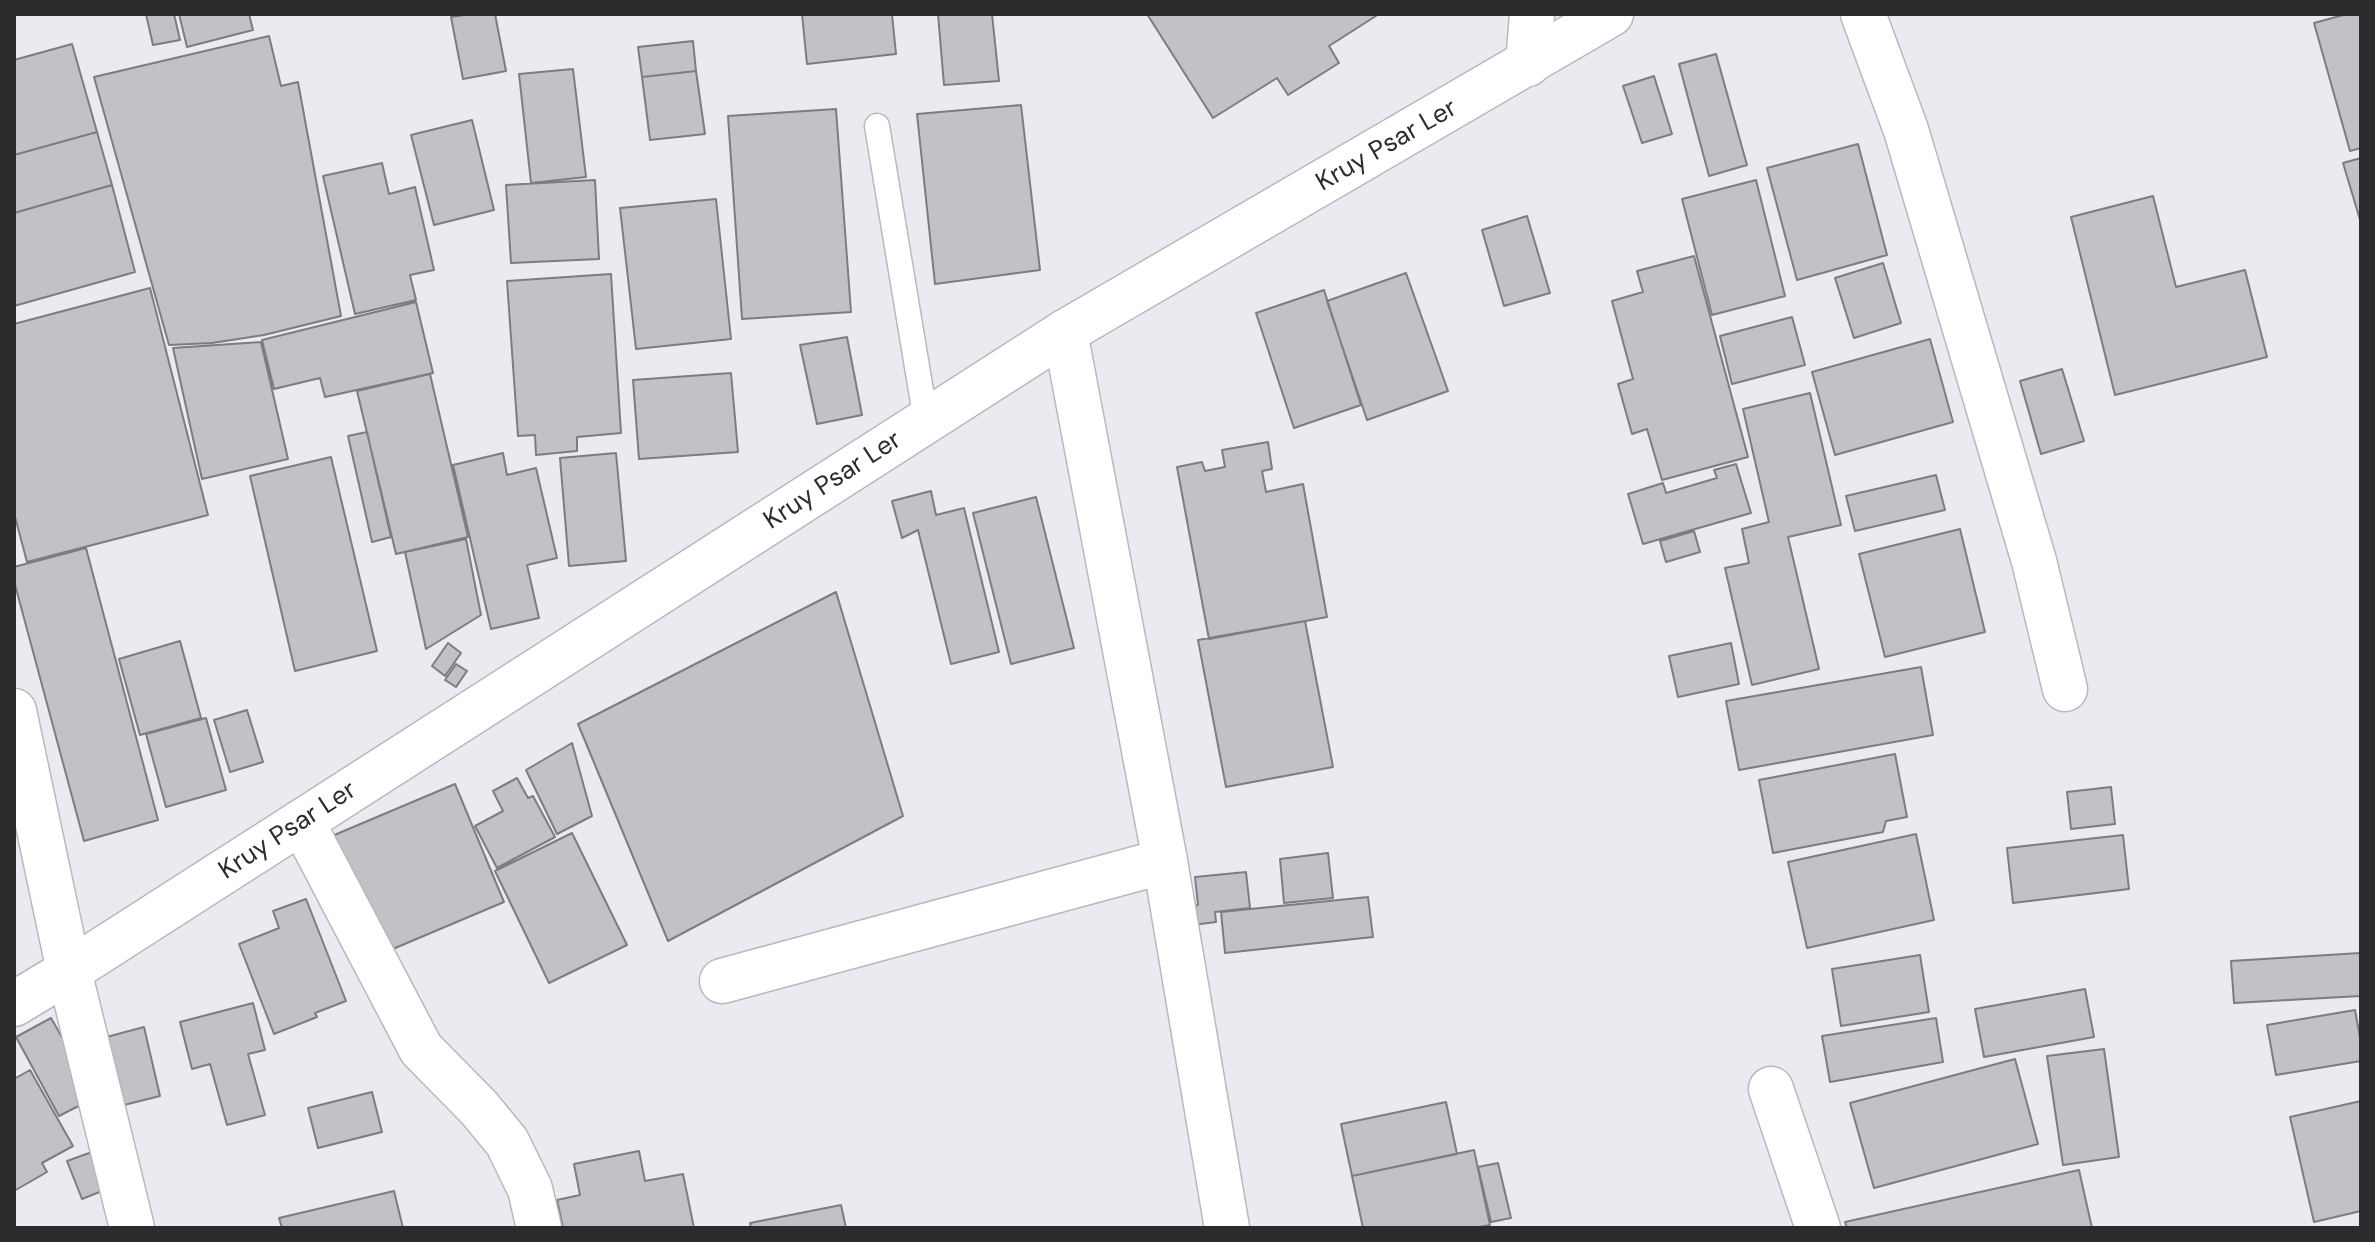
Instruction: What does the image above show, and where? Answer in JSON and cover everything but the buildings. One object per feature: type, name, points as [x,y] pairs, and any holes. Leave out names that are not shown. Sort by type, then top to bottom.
[{"type":"street","points":[[1528,64],[1532,14]]},
{"type":"street","name":"Kruy Psar Ler","points":[[14,1004],[1065,332],[1611,14]]},
{"type":"street","points":[[1863,14],[1906,130],[2034,561],[2065,689]]},
{"type":"street","points":[[1065,332],[1165,861],[1227,1228]]},
{"type":"street","points":[[14,711],[69,971],[132,1228]]},
{"type":"street","points":[[302,822],[421,1049],[479,1108],[507,1142],[530,1189],[539,1228]]},
{"type":"street","points":[[722,981],[1165,861]]},
{"type":"street","points":[[1771,1089],[1818,1228]]},
{"type":"lane","points":[[877,126],[926,421]]}]
